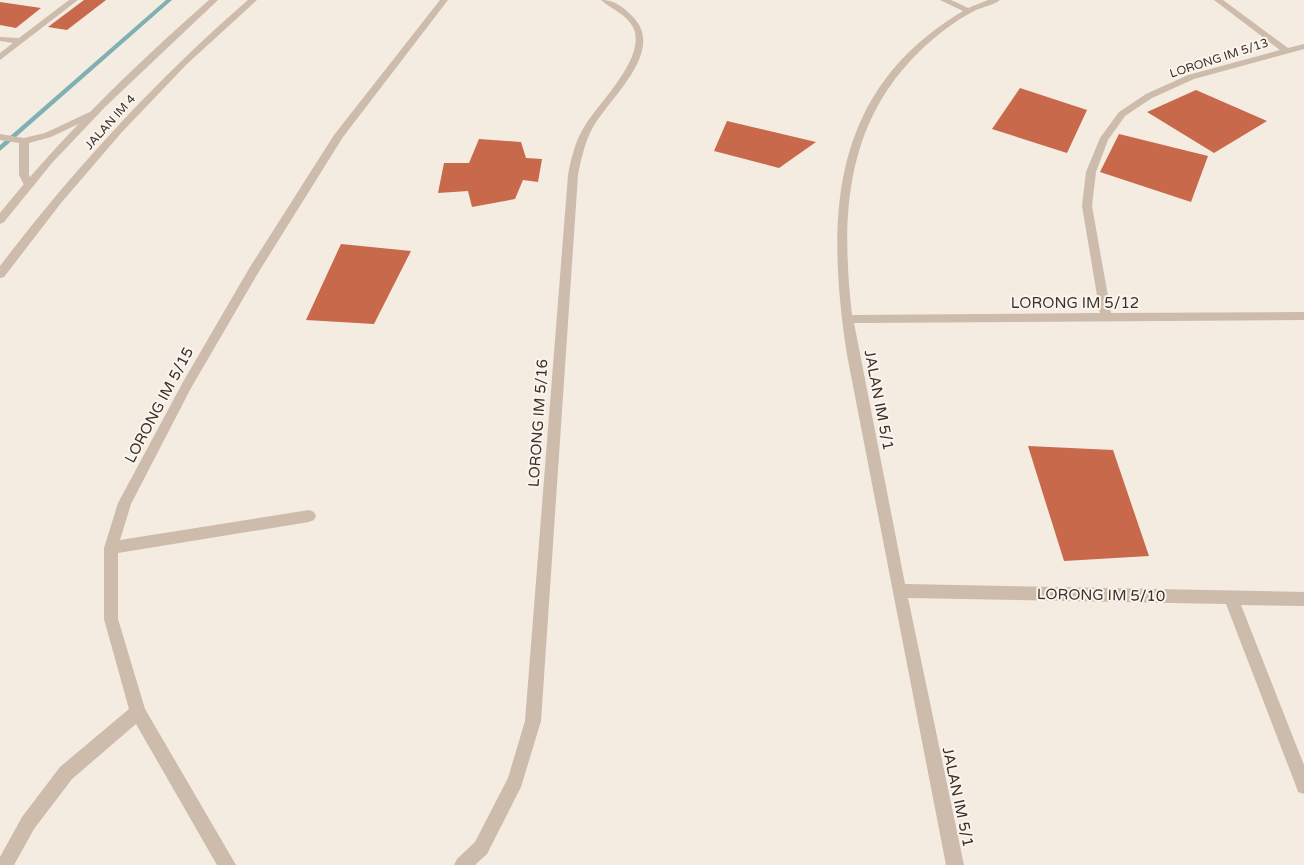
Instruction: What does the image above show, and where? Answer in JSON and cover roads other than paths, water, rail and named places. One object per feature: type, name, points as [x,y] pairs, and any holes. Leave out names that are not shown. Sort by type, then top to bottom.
[{"type":"street","points":[[0,57],[74,0]]},
{"type":"street","name":"JALAN IM 4","points":[[0,220],[28,184],[92,114],[160,46],[214,0]]},
{"type":"street","name":"JALAN IM 4","points":[[0,274],[67,189],[140,106],[202,44],[253,0]]},
{"type":"street","name":"LORONG IM 5/15","points":[[227,865],[138,712],[110,619],[111,548],[124,504],[187,385],[254,270],[339,135],[444,0]]},
{"type":"street","name":"LORONG IM 5/16","points":[[464,865],[481,848],[515,781],[533,721],[572,175],[578,148],[589,126],[637,59],[640,34],[631,18],[605,0]]},
{"type":"street","points":[[944,0],[969,11]]},
{"type":"street","name":"JALAN IM 5/1","points":[[955,865],[898,591],[847,319],[841,229],[849,167],[863,123],[890,78],[930,37],[969,11],[996,0]]},
{"type":"street","points":[[1218,0],[1285,50]]},
{"type":"street","points":[[0,39],[21,41]]},
{"type":"street","name":"LORONG IM 5/13","points":[[1106,318],[1087,206],[1091,172],[1103,140],[1122,114],[1149,96],[1191,77],[1304,46]]},
{"type":"street","points":[[0,137],[21,141],[48,136],[92,114]]},
{"type":"street","points":[[21,141],[24,175],[28,184]]},
{"type":"street","name":"LORONG IM 5/12","points":[[847,319],[1304,316]]},
{"type":"street","points":[[111,548],[309,516]]},
{"type":"street","name":"LORONG IM 5/10","points":[[898,591],[1304,599]]},
{"type":"street","points":[[1231,598],[1304,786]]},
{"type":"street","points":[[5,865],[28,823],[66,773],[138,712]]},
{"type":"waterway","points":[[0,149],[169,0]]}]
